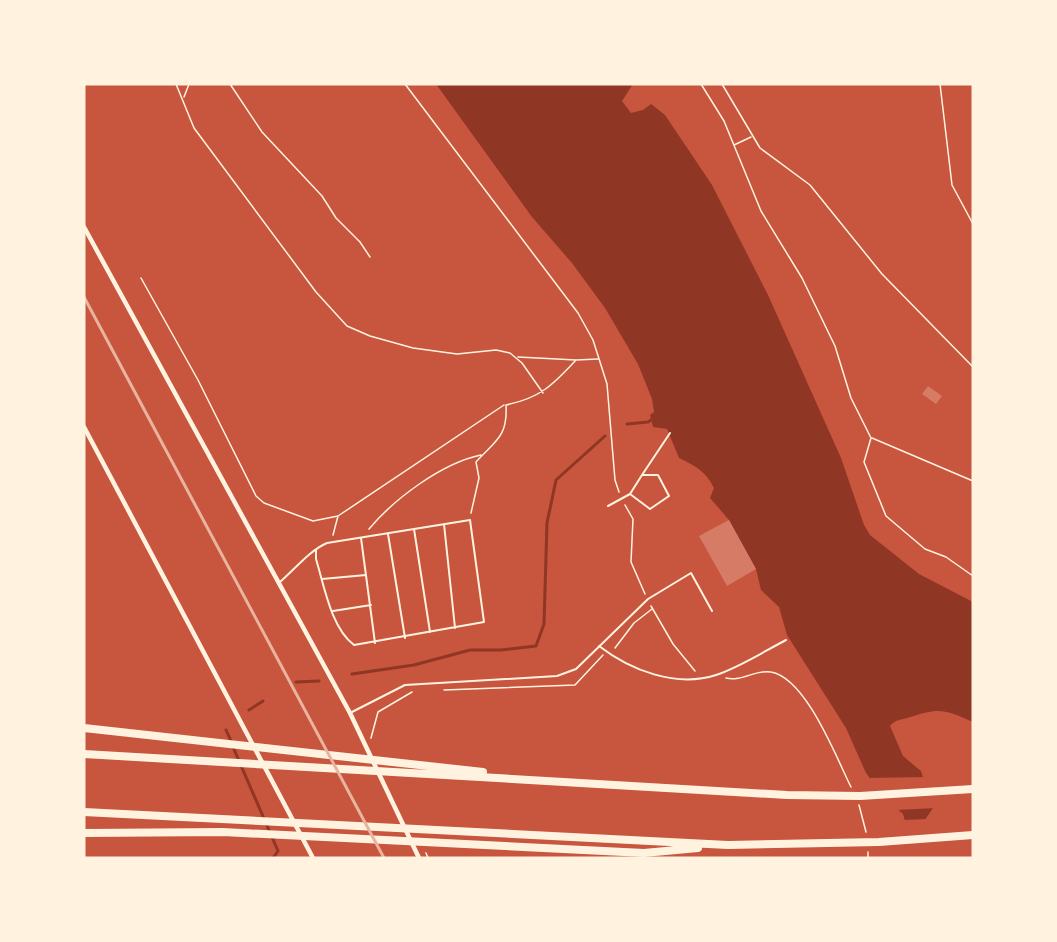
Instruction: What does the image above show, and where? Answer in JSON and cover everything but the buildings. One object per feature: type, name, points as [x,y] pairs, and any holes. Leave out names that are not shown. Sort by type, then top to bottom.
[{"type":"highway","points":[[84,728],[426,763],[534,779]]},
{"type":"highway","points":[[84,754],[787,795],[860,796],[973,789]]},
{"type":"highway","points":[[84,812],[728,845],[973,836]]},
{"type":"highway","points":[[84,832],[223,832],[644,853],[728,845]]},
{"type":"street","points":[[84,227],[350,713],[419,858]]},
{"type":"street","points":[[84,427],[313,858]]},
{"type":"lane","points":[[608,506],[630,494],[670,433]]},
{"type":"lane","points":[[630,494],[650,509],[669,496],[657,475],[642,475]]},
{"type":"lane","points":[[278,584],[316,550],[332,542],[470,520],[484,622],[405,638],[354,645],[345,638],[333,611],[322,579],[316,550]]},
{"type":"lane","points":[[444,524],[455,628]]},
{"type":"lane","points":[[414,529],[430,633]]},
{"type":"lane","points":[[388,533],[405,638]]},
{"type":"lane","points":[[361,537],[375,643]]},
{"type":"lane","points":[[350,713],[405,685],[558,676],[576,669],[648,599],[691,573],[712,611]]},
{"type":"lane","points":[[322,579],[366,575]]},
{"type":"lane","points":[[333,611],[370,605]]},
{"type":"lane","points":[[599,646],[646,674],[691,679],[714,676],[786,640]]},
{"type":"path","points":[[176,84],[194,128],[316,292],[347,326],[370,336],[413,348],[457,354],[496,350],[517,357],[588,362],[599,358]]},
{"type":"path","points":[[183,98],[189,84]]},
{"type":"path","points":[[230,84],[262,132],[322,196],[336,218],[360,242],[369,257]]},
{"type":"path","points":[[405,84],[578,313],[593,339],[608,384],[615,480],[633,519],[631,562],[673,644],[696,672]]},
{"type":"path","points":[[701,84],[724,121],[761,211],[790,255],[835,346],[851,398],[871,438],[973,481]]},
{"type":"path","points":[[722,84],[752,137],[774,160],[810,185],[882,274],[973,367]]},
{"type":"path","points":[[940,84],[952,185],[973,224]]},
{"type":"path","points":[[734,145],[752,137]]},
{"type":"path","points":[[141,278],[198,380],[256,496],[264,503],[313,522],[338,516],[501,405],[524,401],[543,393],[576,360]]},
{"type":"path","points":[[517,357],[543,393]]},
{"type":"path","points":[[470,520],[479,478],[476,462],[502,436],[507,419],[506,405]]},
{"type":"path","points":[[871,438],[864,462],[886,516],[925,549],[946,557],[973,576]]},
{"type":"path","points":[[369,536],[368,530],[396,501],[447,469],[470,457],[482,455]]},
{"type":"path","points":[[332,542],[338,516]]},
{"type":"path","points":[[436,690],[575,685],[607,652],[616,648],[634,623],[653,608]]},
{"type":"path","points":[[714,676],[734,680],[770,671],[787,679],[800,693],[822,730],[854,795]]},
{"type":"path","points":[[371,742],[372,729],[378,712],[413,692]]},
{"type":"path","points":[[858,801],[867,838]]},
{"type":"path","points":[[423,848],[428,858]]},
{"type":"path","points":[[868,848],[868,858]]},
{"type":"shaded area","points":[[436,84],[633,84],[622,101],[631,113],[643,110],[651,104],[665,115],[712,185],[768,295],[841,458],[864,525],[870,535],[919,574],[973,602],[973,722],[947,712],[934,711],[898,720],[890,726],[903,756],[921,771],[933,808],[918,830],[921,858],[916,858],[903,814],[884,797],[866,773],[846,728],[787,635],[779,607],[761,590],[756,569],[729,520],[710,498],[714,488],[711,482],[699,469],[679,458],[667,429],[653,427],[650,415],[654,412],[652,399],[638,364],[605,308],[572,263],[532,217]]},
{"type":"pier","points":[[927,777],[936,808],[896,810],[882,799],[867,778]]},
{"type":"pier","points":[[928,819],[920,833],[924,857],[913,857],[902,820]]},
{"type":"waterway","points":[[627,424],[648,422],[654,418]]},
{"type":"waterway","points":[[352,674],[414,665],[470,650],[501,650],[536,646],[544,624],[547,523],[556,480],[605,436]]},
{"type":"waterway","points":[[296,682],[319,681]]},
{"type":"waterway","points":[[249,710],[263,701]]},
{"type":"waterway","points":[[226,730],[231,741]]},
{"type":"waterway","points":[[233,747],[278,851],[273,858]]},
{"type":"railway","points":[[84,297],[384,858]]}]
